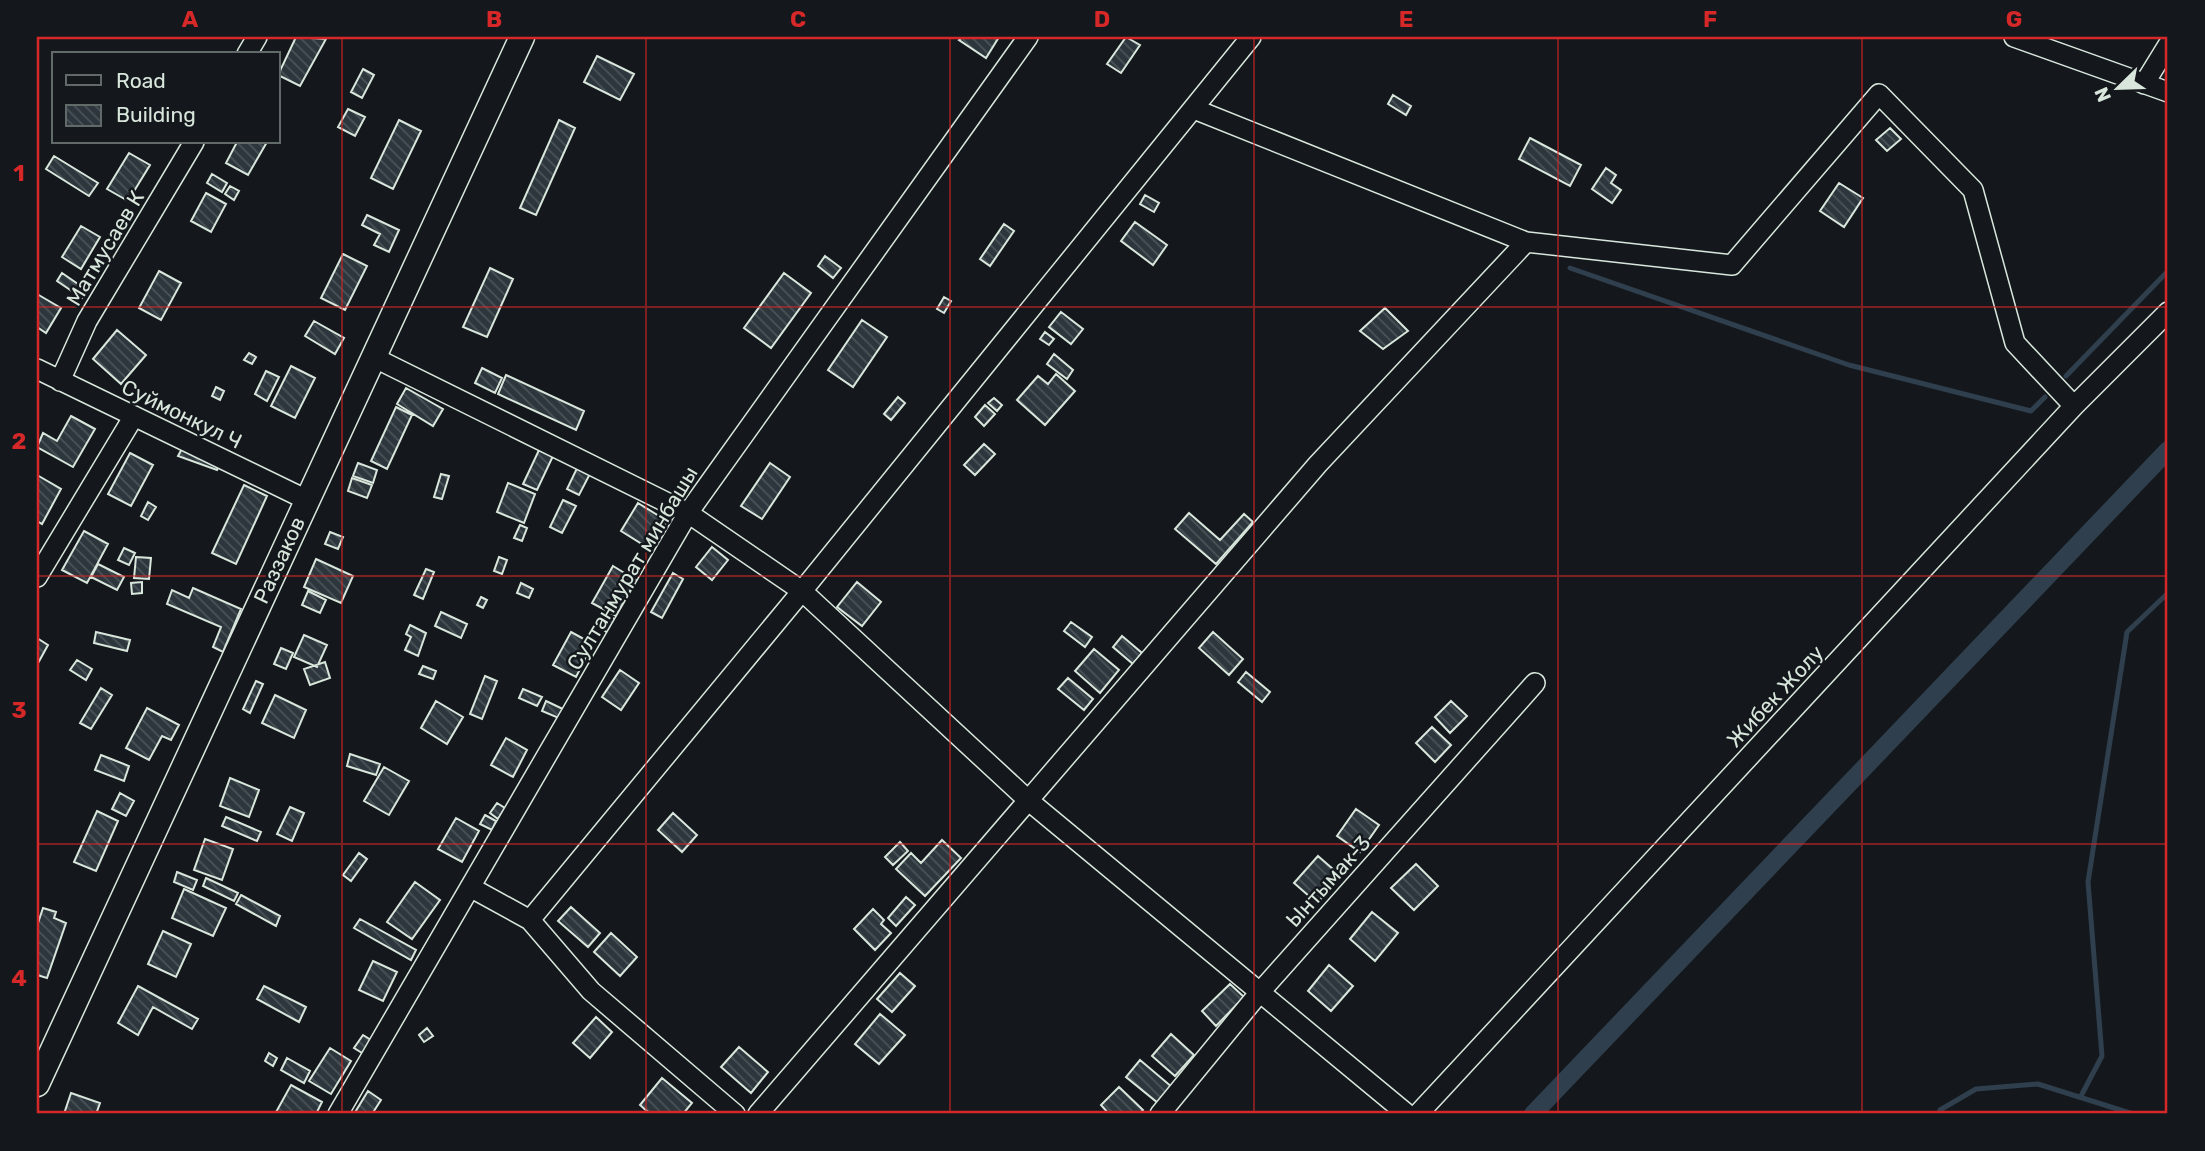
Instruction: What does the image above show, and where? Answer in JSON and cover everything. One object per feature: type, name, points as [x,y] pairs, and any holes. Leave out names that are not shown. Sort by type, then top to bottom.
[{"type":"main road","name":"Раззаков","points":[[37,1084],[522,37]]},
{"type":"street","name":"Султанмурат минбашы","points":[[338,1114],[688,513],[1028,37]]},
{"type":"street","points":[[530,920],[802,591],[1251,37]]},
{"type":"street","points":[[2014,37],[2168,92]]},
{"type":"street","points":[[2144,84],[2168,45]]},
{"type":"street","points":[[1194,109],[1527,243],[1732,265],[1880,94],[1973,190],[2015,343],[2074,406]]},
{"type":"street","name":"Матмусаев К","points":[[60,380],[87,321],[193,144]]},
{"type":"street","points":[[758,1114],[1318,464],[1527,243]]},
{"type":"street","name":"Жибек Жолу","points":[[1418,1114],[2074,406],[2168,312]]},
{"type":"street","points":[[373,357],[688,513],[802,591],[1029,802],[1407,1114]]},
{"type":"street","name":"Суймонкул Ч","points":[[37,369],[307,500]]},
{"type":"street","points":[[37,577],[134,416]]},
{"type":"street","name":"Ынтымак-3","points":[[1160,1114],[1260,992],[1535,683]]},
{"type":"street","points":[[470,887],[530,920],[591,991],[734,1114]]},
{"type":"building","points":[[296,37],[326,39],[300,86],[280,76]]},
{"type":"building","points":[[962,37],[999,37],[986,58],[959,40]]},
{"type":"building","points":[[1126,37],[1140,45],[1121,73],[1107,64]]},
{"type":"building","points":[[597,56],[634,74],[620,100],[584,82]]},
{"type":"building","points":[[363,69],[374,75],[362,98],[351,92]]},
{"type":"building","points":[[1393,95],[1411,106],[1406,115],[1388,104]]},
{"type":"building","points":[[348,109],[365,117],[355,136],[338,127]]},
{"type":"building","points":[[399,120],[421,131],[393,189],[371,178]]},
{"type":"building","points":[[559,120],[575,128],[536,215],[520,208]]},
{"type":"building","points":[[1890,128],[1901,139],[1887,151],[1876,140]]},
{"type":"building","points":[[1530,138],[1581,165],[1570,186],[1519,159]]},
{"type":"building","points":[[236,144],[266,144],[248,175],[226,163]]},
{"type":"building","points":[[129,153],[150,165],[128,201],[107,189]]},
{"type":"building","points":[[54,156],[98,183],[89,196],[46,169]]},
{"type":"building","points":[[1606,168],[1616,175],[1611,183],[1621,190],[1612,203],[1592,189]]},
{"type":"building","points":[[212,174],[227,183],[222,192],[207,183]]},
{"type":"building","points":[[1839,183],[1863,198],[1844,227],[1820,211]]},
{"type":"building","points":[[230,186],[239,191],[234,200],[225,194]]},
{"type":"building","points":[[206,193],[226,204],[211,232],[191,221]]},
{"type":"building","points":[[1145,195],[1159,203],[1154,212],[1140,204]]},
{"type":"building","points":[[367,215],[399,230],[389,252],[374,245],[380,234],[362,225]]},
{"type":"building","points":[[1135,222],[1167,245],[1153,265],[1121,241]]},
{"type":"building","points":[[1004,224],[1014,231],[990,266],[980,259]]},
{"type":"building","points":[[81,226],[100,237],[81,269],[62,257]]},
{"type":"building","points":[[343,254],[367,266],[345,310],[321,298]]},
{"type":"building","points":[[825,256],[841,268],[833,278],[818,266]]},
{"type":"building","points":[[490,268],[513,279],[487,337],[463,327]]},
{"type":"building","points":[[159,271],[181,283],[161,320],[139,308]]},
{"type":"building","points":[[62,273],[88,291],[82,298],[57,281]]},
{"type":"building","points":[[784,273],[811,293],[771,348],[744,328]]},
{"type":"building","points":[[37,294],[61,308],[46,333],[37,327]]},
{"type":"building","points":[[944,297],[951,301],[944,313],[937,309]]},
{"type":"building","points":[[1385,308],[1408,331],[1383,349],[1360,331]]},
{"type":"building","points":[[1061,312],[1083,329],[1071,344],[1049,327]]},
{"type":"building","points":[[862,320],[887,337],[853,387],[828,370]]},
{"type":"building","points":[[314,321],[344,338],[335,354],[305,336]]},
{"type":"building","points":[[117,330],[146,355],[121,384],[93,359]]},
{"type":"building","points":[[1045,332],[1054,339],[1049,345],[1040,339]]},
{"type":"building","points":[[249,353],[256,357],[252,364],[244,360]]},
{"type":"building","points":[[1054,354],[1073,370],[1067,379],[1047,364]]},
{"type":"building","points":[[291,366],[315,378],[295,418],[271,406]]},
{"type":"building","points":[[482,368],[502,378],[495,393],[475,383]]},
{"type":"building","points":[[266,371],[279,377],[267,401],[255,394]]},
{"type":"building","points":[[1056,374],[1075,391],[1045,425],[1017,400],[1038,376],[1048,384]]},
{"type":"building","points":[[506,375],[584,411],[576,430],[498,394]]},
{"type":"building","points":[[216,387],[224,391],[220,400],[212,396]]},
{"type":"building","points":[[406,388],[443,409],[433,426],[397,404]]},
{"type":"building","points":[[898,397],[905,403],[891,420],[884,414]]},
{"type":"building","points":[[994,398],[1002,405],[997,411],[988,403]]},
{"type":"building","points":[[985,405],[995,414],[984,426],[975,417]]},
{"type":"building","points":[[396,407],[412,415],[387,469],[371,461]]},
{"type":"building","points":[[71,416],[95,429],[73,467],[37,447],[43,433],[57,441]]},
{"type":"building","points":[[984,444],[995,454],[975,475],[964,465]]},
{"type":"building","points":[[184,445],[221,462],[217,470],[178,456]]},
{"type":"building","points":[[539,450],[553,456],[537,490],[523,484]]},
{"type":"building","points":[[130,453],[153,465],[131,506],[108,494]]},
{"type":"building","points":[[580,462],[593,468],[579,495],[567,489]]},
{"type":"building","points":[[358,463],[377,470],[373,483],[353,476]]},
{"type":"building","points":[[770,463],[790,477],[762,519],[741,506]]},
{"type":"building","points":[[441,474],[449,476],[442,499],[434,497]]},
{"type":"building","points":[[37,475],[61,489],[42,524],[37,521]]},
{"type":"building","points":[[352,478],[372,485],[367,498],[348,491]]},
{"type":"building","points":[[508,483],[535,494],[524,523],[497,512]]},
{"type":"building","points":[[244,485],[267,496],[236,564],[212,553]]},
{"type":"building","points":[[563,500],[576,506],[562,533],[550,527]]},
{"type":"building","points":[[148,502],[156,507],[148,520],[141,516]]},
{"type":"building","points":[[638,503],[667,521],[650,549],[621,531]]},
{"type":"building","points":[[1189,513],[1220,540],[1244,514],[1253,522],[1216,564],[1175,529]]},
{"type":"building","points":[[520,525],[527,528],[522,541],[514,538]]},
{"type":"building","points":[[84,531],[108,544],[87,583],[62,570]]},
{"type":"building","points":[[330,532],[343,537],[338,549],[325,544]]},
{"type":"building","points":[[712,547],[728,560],[712,580],[696,567]]},
{"type":"building","points":[[124,548],[135,553],[129,565],[118,560]]},
{"type":"building","points":[[136,557],[151,558],[149,579],[134,578]]},
{"type":"building","points":[[499,557],[507,560],[502,574],[494,571]]},
{"type":"building","points":[[316,559],[353,576],[341,603],[304,587]]},
{"type":"building","points":[[98,564],[124,577],[117,590],[91,577]]},
{"type":"building","points":[[613,566],[636,580],[616,616],[592,603]]},
{"type":"building","points":[[426,569],[434,572],[423,599],[414,595]]},
{"type":"building","points":[[673,573],[683,579],[662,618],[651,612]]},
{"type":"building","points":[[142,582],[142,593],[132,594],[131,583]]},
{"type":"building","points":[[857,582],[881,602],[862,626],[837,607]]},
{"type":"building","points":[[521,583],[533,589],[529,598],[517,593]]},
{"type":"building","points":[[193,588],[241,609],[223,652],[213,647],[221,627],[167,604],[172,590],[189,598]]},
{"type":"building","points":[[308,591],[326,600],[320,613],[302,605]]},
{"type":"building","points":[[481,597],[487,600],[483,608],[477,605]]},
{"type":"building","points":[[441,612],[467,624],[461,638],[435,626]]},
{"type":"building","points":[[609,616],[616,620],[608,633],[601,628]]},
{"type":"building","points":[[1071,622],[1092,637],[1085,647],[1064,631]]},
{"type":"building","points":[[410,625],[426,633],[418,656],[405,650],[411,637],[406,634]]},
{"type":"building","points":[[96,632],[130,640],[127,651],[94,643]]},
{"type":"building","points":[[571,632],[593,644],[576,677],[553,665]]},
{"type":"building","points":[[1213,632],[1243,659],[1229,675],[1199,648]]},
{"type":"building","points":[[304,635],[327,645],[317,667],[294,657]]},
{"type":"building","points":[[1122,636],[1142,653],[1133,664],[1113,647]]},
{"type":"building","points":[[37,638],[48,645],[37,665]]},
{"type":"building","points":[[281,648],[293,653],[286,669],[274,664]]},
{"type":"building","points":[[1094,649],[1119,670],[1100,693],[1075,671]]},
{"type":"building","points":[[77,660],[92,669],[86,680],[70,670]]},
{"type":"building","points":[[325,662],[330,678],[310,685],[304,669]]},
{"type":"building","points":[[423,666],[436,671],[433,679],[419,674]]},
{"type":"building","points":[[620,670],[639,683],[621,710],[602,697]]},
{"type":"building","points":[[1246,672],[1270,692],[1262,702],[1238,682]]},
{"type":"building","points":[[485,676],[497,681],[482,719],[470,714]]},
{"type":"building","points":[[1068,678],[1093,699],[1084,710],[1058,689]]},
{"type":"building","points":[[256,681],[263,684],[250,713],[243,709]]},
{"type":"building","points":[[101,688],[112,695],[91,729],[80,723]]},
{"type":"building","points":[[523,689],[542,697],[537,706],[519,698]]},
{"type":"building","points":[[275,695],[306,710],[294,738],[262,723]]},
{"type":"building","points":[[436,701],[463,717],[447,744],[421,728]]},
{"type":"building","points":[[546,701],[565,710],[561,719],[542,711]]},
{"type":"building","points":[[1451,701],[1467,716],[1450,733],[1435,717]]},
{"type":"building","points":[[147,708],[179,725],[171,740],[162,736],[149,760],[126,748]]},
{"type":"building","points":[[1432,727],[1451,745],[1435,762],[1416,743]]},
{"type":"building","points":[[506,738],[527,750],[513,777],[491,765]]},
{"type":"building","points":[[350,754],[380,764],[376,775],[347,766]]},
{"type":"building","points":[[101,755],[129,766],[124,781],[95,770]]},
{"type":"building","points":[[384,767],[409,781],[389,815],[364,801]]},
{"type":"building","points":[[230,778],[259,790],[249,817],[220,806]]},
{"type":"building","points":[[120,793],[134,801],[126,816],[112,809]]},
{"type":"building","points":[[497,803],[505,808],[498,819],[490,813]]},
{"type":"building","points":[[290,807],[304,813],[292,841],[277,834]]},
{"type":"building","points":[[1356,809],[1379,825],[1360,852],[1337,836]]},
{"type":"building","points":[[97,811],[118,821],[96,871],[74,862]]},
{"type":"building","points":[[673,813],[697,835],[682,852],[658,830]]},
{"type":"building","points":[[485,815],[496,821],[492,830],[480,824]]},
{"type":"building","points":[[226,817],[261,832],[257,841],[222,826]]},
{"type":"building","points":[[456,818],[479,831],[462,862],[438,849]]},
{"type":"building","points":[[205,839],[233,849],[222,880],[194,870]]},
{"type":"building","points":[[942,840],[961,858],[925,896],[896,869],[911,853],[921,863]]},
{"type":"building","points":[[900,842],[908,851],[893,865],[885,857]]},
{"type":"building","points":[[359,853],[367,859],[351,881],[343,875]]},
{"type":"building","points":[[1318,856],[1341,876],[1317,903],[1294,883]]},
{"type":"building","points":[[1416,864],[1438,886],[1414,910],[1391,888]]},
{"type":"building","points":[[177,872],[197,880],[193,890],[174,882]]},
{"type":"building","points":[[206,878],[238,893],[234,901],[203,886]]},
{"type":"building","points":[[415,882],[440,900],[412,939],[387,922]]},
{"type":"building","points":[[184,889],[226,908],[213,936],[172,918]]},
{"type":"building","points":[[241,895],[280,916],[276,926],[236,904]]},
{"type":"building","points":[[906,897],[915,905],[896,926],[888,918]]},
{"type":"building","points":[[571,907],[600,933],[588,947],[558,921]]},
{"type":"building","points":[[43,908],[56,912],[54,918],[66,923],[47,978],[37,975],[37,926]]},
{"type":"building","points":[[873,909],[884,920],[881,924],[891,933],[875,950],[854,929]]},
{"type":"building","points":[[1372,912],[1398,933],[1375,961],[1350,939]]},
{"type":"building","points":[[360,919],[416,950],[411,960],[354,928]]},
{"type":"building","points":[[163,931],[191,944],[176,977],[148,964]]},
{"type":"building","points":[[611,933],[637,957],[620,976],[594,952]]},
{"type":"building","points":[[373,961],[397,972],[383,1001],[359,990]]},
{"type":"building","points":[[1329,965],[1353,986],[1331,1011],[1308,991]]},
{"type":"building","points":[[900,973],[915,986],[892,1012],[877,999]]},
{"type":"building","points":[[1230,984],[1244,997],[1216,1026],[1202,1011]]},
{"type":"building","points":[[138,986],[198,1019],[192,1029],[153,1007],[138,1035],[118,1023]]},
{"type":"building","points":[[264,986],[306,1007],[299,1022],[257,999]]},
{"type":"building","points":[[880,1014],[905,1035],[879,1064],[855,1044]]},
{"type":"building","points":[[596,1017],[612,1032],[590,1058],[573,1043]]},
{"type":"building","points":[[427,1028],[433,1036],[424,1042],[419,1035]]},
{"type":"building","points":[[1171,1034],[1194,1055],[1175,1076],[1152,1056]]},
{"type":"building","points":[[363,1035],[371,1040],[362,1053],[354,1048]]},
{"type":"building","points":[[739,1047],[768,1072],[751,1093],[721,1067]]},
{"type":"building","points":[[330,1048],[351,1061],[331,1094],[309,1081]]},
{"type":"building","points":[[269,1053],[277,1058],[273,1066],[265,1061]]},
{"type":"building","points":[[287,1058],[310,1071],[304,1083],[281,1070]]},
{"type":"building","points":[[1140,1060],[1172,1087],[1158,1103],[1126,1077]]},
{"type":"building","points":[[662,1078],[692,1103],[683,1114],[650,1114],[640,1105]]},
{"type":"building","points":[[291,1085],[322,1102],[316,1114],[275,1114]]},
{"type":"building","points":[[1119,1087],[1143,1110],[1139,1114],[1109,1114],[1101,1105]]},
{"type":"building","points":[[368,1091],[381,1100],[372,1114],[354,1114]]},
{"type":"building","points":[[71,1093],[100,1103],[96,1114],[64,1114]]},
{"type":"waterway","points":[[1570,268],[1849,365],[2031,411],[2045,397]]},
{"type":"waterway","points":[[2066,376],[2168,271]]},
{"type":"waterway","points":[[1533,1114],[2168,450]]},
{"type":"waterway","points":[[2081,1096],[2102,1056],[2088,882],[2127,632],[2168,593]]},
{"type":"waterway","points":[[1939,1114],[1940,1110],[1976,1089],[2038,1084],[2133,1114]]}]
